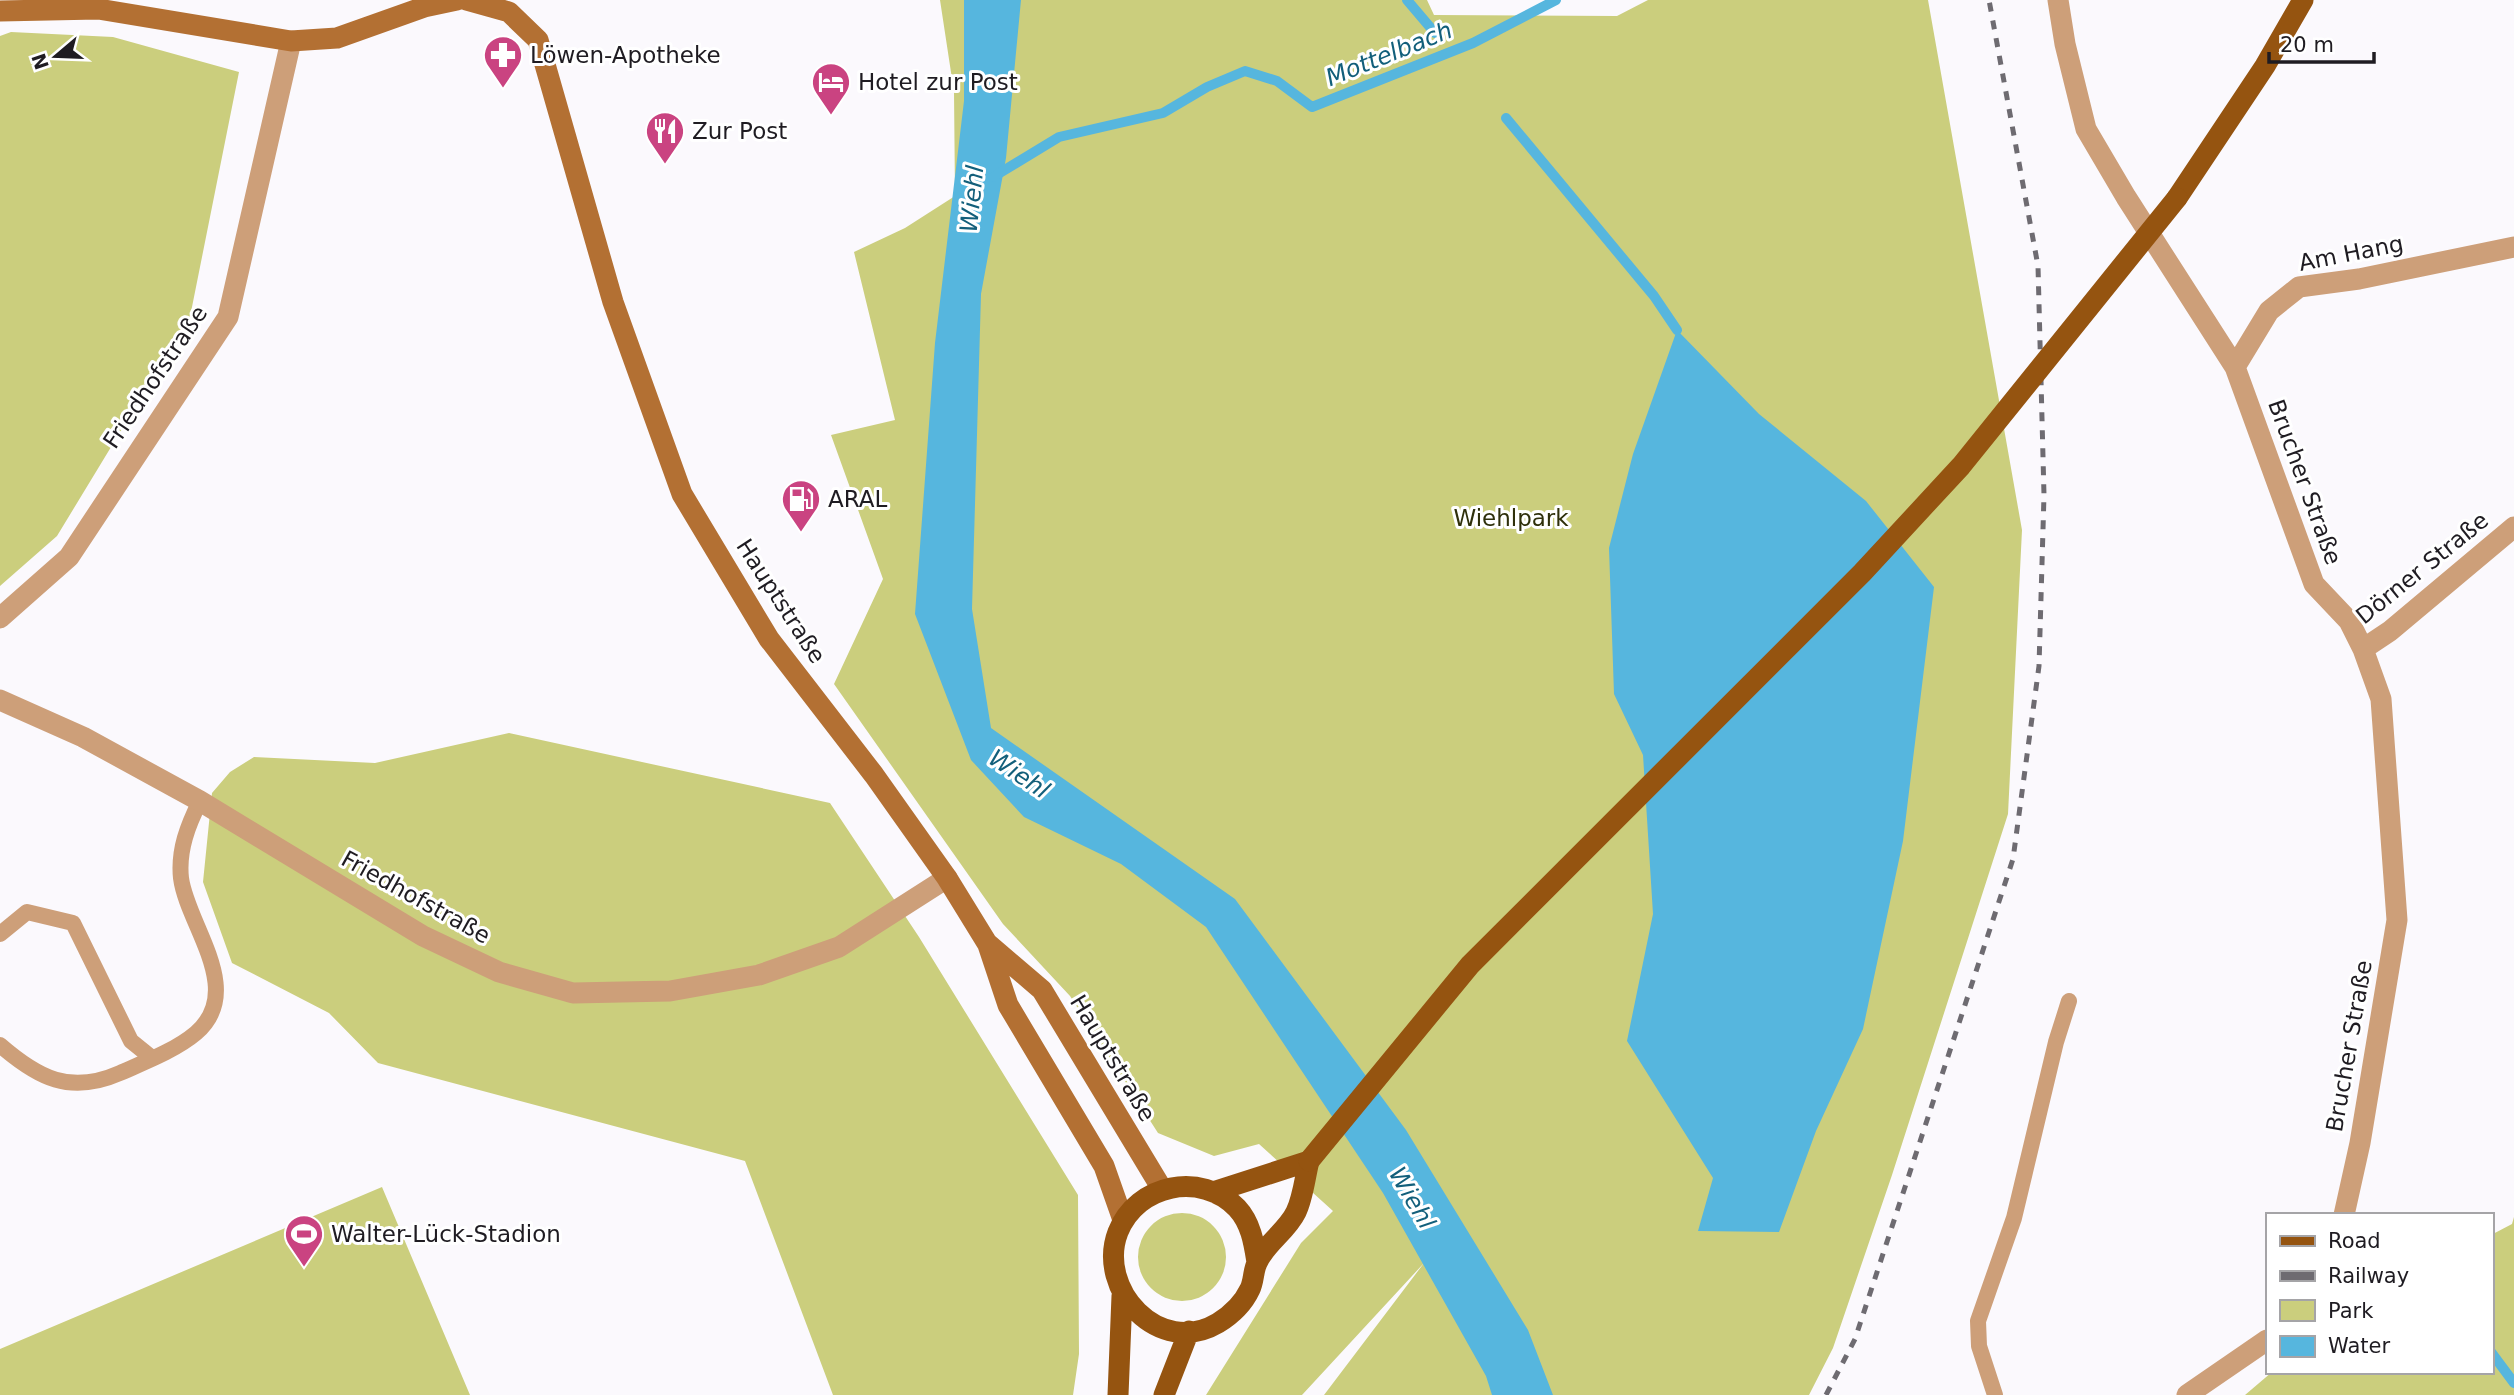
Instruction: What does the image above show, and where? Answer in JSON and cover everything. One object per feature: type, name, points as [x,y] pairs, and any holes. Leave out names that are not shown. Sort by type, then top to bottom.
[{"type":"main road","points":[[1257,1262],[1296,1212],[1310,1161],[1470,965],[1852,583],[1961,466],[2177,198],[2265,66],[2303,0]]},
{"type":"main road","points":[[1213,1192],[1310,1161]]},
{"type":"main road","points":[[1196,1187],[1213,1192],[1237,1208],[1252,1233],[1257,1262],[1251,1288],[1236,1310],[1215,1325],[1189,1331],[1169,1330],[1150,1323],[1134,1311],[1122,1296],[1113,1271],[1113,1244],[1123,1220],[1140,1201],[1162,1189],[1196,1187]]},
{"type":"main road","points":[[1118,1395],[1122,1296]]},
{"type":"main road","points":[[1164,1395],[1189,1331]]},
{"type":"street","points":[[0,11],[98,9],[291,41],[337,38],[424,7],[457,0]]},
{"type":"street","name":"Hauptstraße","points":[[466,0],[509,12],[538,40],[613,302],[682,494],[769,639],[874,775],[947,878],[987,943],[1042,990],[1162,1189]]},
{"type":"street","name":"Brucher Straße","points":[[2058,0],[2065,44],[2086,129],[2235,367],[2314,584],[2349,621],[2363,649],[2381,699],[2397,920],[2360,1143],[2344,1213]]},
{"type":"street","name":"Friedhofstraße","points":[[0,618],[69,557],[228,317],[291,41]]},
{"type":"street","name":"Am Hang","points":[[2235,367],[2269,311],[2299,287],[2358,279],[2514,247]]},
{"type":"street","name":"Dörner Straße","points":[[2363,649],[2389,631],[2514,527]]},
{"type":"street","name":"Friedhofstraße","points":[[0,700],[83,737],[200,801],[423,936],[499,972],[573,993],[670,992],[759,975],[839,947],[947,878]]},
{"type":"street","points":[[987,943],[1008,1005],[1104,1166],[1123,1220]]},
{"type":"street","points":[[2187,1395],[2266,1341]]},
{"type":"lane","points":[[0,1045],[31,1072],[80,1085],[111,1077],[152,1058],[196,1032],[212,1012],[215,971],[181,879],[185,831],[200,801]]},
{"type":"lane","points":[[0,934],[27,912],[73,923],[131,1041],[152,1058]]},
{"type":"lane","points":[[1996,1395],[1979,1346],[1978,1321],[2014,1218],[2056,1042],[2069,1001]]},
{"type":"green space","name":"Wiehlpark","points":[[940,0],[1427,0],[1434,15],[1617,16],[1648,0],[1928,0],[2022,530],[2008,814],[1892,1175],[1833,1348],[1809,1395],[1324,1395],[1424,1263],[1302,1395],[1206,1395],[1301,1243],[1333,1211],[1259,1144],[1214,1156],[1158,1133],[1070,996],[1003,924],[834,684],[883,579],[831,435],[895,420],[854,252],[905,228],[955,196],[954,92]]},
{"type":"green space","points":[[11,32],[113,37],[239,72],[190,317],[57,536],[0,586],[0,36]]},
{"type":"green space","points":[[509,733],[830,803],[919,937],[1078,1195],[1079,1354],[1073,1395],[833,1395],[745,1161],[378,1063],[329,1013],[232,963],[203,882],[212,793],[230,772],[254,757],[375,763]]},
{"type":"green space","name":"Walter-Lück-Stadion","points":[[382,1187],[470,1395],[0,1395],[0,1349]]},
{"type":"green space","points":[[1182,1213],[1199,1217],[1213,1226],[1222,1240],[1226,1257],[1222,1274],[1213,1288],[1199,1297],[1182,1301],[1165,1297],[1151,1288],[1142,1274],[1138,1257],[1142,1240],[1151,1226],[1165,1217]]},
{"type":"green space","points":[[2514,1217],[2514,1395],[2245,1395],[2270,1374],[2493,1374],[2493,1234],[2512,1224]]},
{"type":"water","name":"Wiehl","points":[[964,0],[1021,0],[1006,158],[981,294],[972,609],[991,728],[1235,899],[1406,1130],[1528,1330],[1553,1395],[1492,1395],[1486,1376],[1383,1193],[1206,927],[1121,864],[1024,817],[971,760],[915,614],[935,343],[964,101]]},
{"type":"water","points":[[1677,330],[1759,414],[1866,501],[1934,587],[1903,841],[1863,1029],[1816,1131],[1779,1232],[1698,1231],[1713,1178],[1627,1041],[1653,914],[1643,755],[1614,694],[1609,548],[1633,454]]},
{"type":"waterway","points":[[1407,0],[1435,33]]},
{"type":"waterway","name":"Mottelbach","points":[[993,177],[1059,137],[1163,113],[1207,87],[1245,71],[1277,81],[1312,107],[1473,43],[1556,0]]},
{"type":"waterway","points":[[1506,118],[1654,296],[1677,330]]},
{"type":"waterway","points":[[2493,1355],[2514,1383]]},
{"type":"railway","points":[[1826,1395],[1855,1339],[2013,859],[2039,666],[2044,495],[2038,266],[1989,0]]},
{"type":"place","name":"Löwen-Apotheke","points":[[503,89]]},
{"type":"place","name":"Hotel zur Post","points":[[831,116]]},
{"type":"place","name":"Zur Post","points":[[665,165]]},
{"type":"place","name":"ARAL","points":[[801,533]]},
{"type":"place","name":"Walter-Lück-Stadion","points":[[304,1268]]}]
